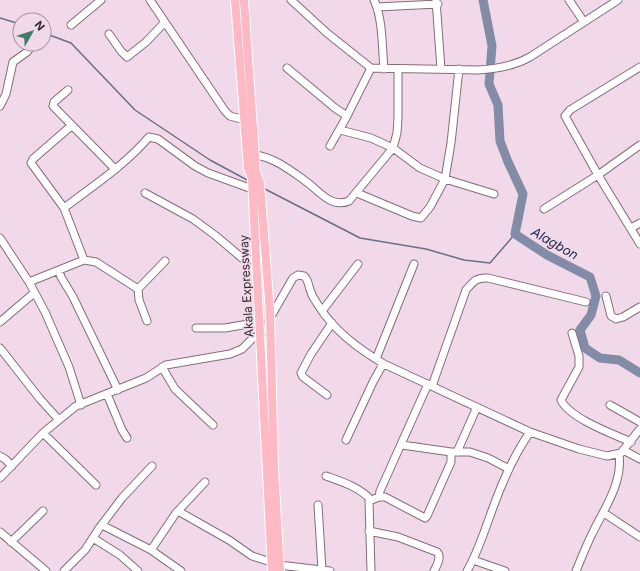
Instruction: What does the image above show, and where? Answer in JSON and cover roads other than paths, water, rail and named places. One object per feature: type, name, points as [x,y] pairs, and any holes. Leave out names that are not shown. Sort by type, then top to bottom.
[{"type":"main road","name":"Akala Expressway","points":[[235,0],[256,172],[260,183],[270,312],[277,566],[272,571]]},
{"type":"main road","name":"Akala Expressway","points":[[244,0],[246,82],[245,120],[248,168],[252,178],[261,335],[261,366],[277,566]]},
{"type":"main road","points":[[261,366],[271,367]]},
{"type":"street","points":[[71,25],[101,0]]},
{"type":"street","points":[[150,0],[224,111],[230,116],[245,120]]},
{"type":"street","points":[[291,0],[327,33],[371,68],[478,70],[517,64],[618,0]]},
{"type":"street","points":[[569,0],[584,22]]},
{"type":"street","points":[[384,69],[382,39],[376,3],[437,2],[441,69]]},
{"type":"street","points":[[109,34],[127,57],[146,42],[164,23]]},
{"type":"street","points":[[0,106],[6,94],[13,62],[27,52]]},
{"type":"street","points":[[640,67],[570,110],[565,116],[598,175],[640,244]]},
{"type":"street","points":[[287,68],[335,108],[347,116]]},
{"type":"street","points":[[330,146],[340,130],[371,68]]},
{"type":"street","points":[[255,155],[267,158],[284,167],[333,202],[349,202],[393,148],[397,133],[398,118],[398,69]]},
{"type":"street","points":[[357,193],[412,216],[421,218],[430,207],[445,179],[452,143],[458,69]]},
{"type":"street","points":[[68,90],[52,104],[71,126],[115,170]]},
{"type":"street","points":[[71,126],[33,159],[31,163],[64,208],[84,260]]},
{"type":"street","points":[[340,130],[371,138],[393,148],[420,168],[445,179],[494,194]]},
{"type":"street","points":[[64,208],[115,170],[140,148],[149,137],[152,136],[158,138],[195,166],[208,173],[252,189]]},
{"type":"street","points":[[544,209],[598,175],[640,146]]},
{"type":"street","points":[[145,193],[193,219],[242,258],[248,260],[256,259]]},
{"type":"street","points":[[631,228],[640,223]]},
{"type":"street","points":[[0,238],[3,248],[29,282],[45,312],[69,367],[81,405]]},
{"type":"street","points":[[29,282],[60,271],[84,260],[96,262],[138,289]]},
{"type":"street","points":[[147,321],[139,300],[138,289],[165,261]]},
{"type":"street","points":[[322,311],[358,264]]},
{"type":"street","points":[[376,359],[414,264]]},
{"type":"street","points":[[60,271],[61,277],[73,297],[118,390]]},
{"type":"street","points":[[270,312],[273,313],[290,282],[300,275],[306,278],[310,292],[322,311],[332,323],[347,338],[383,364],[530,432],[579,449],[607,456],[621,452],[631,442],[640,429]]},
{"type":"street","points":[[379,496],[430,385],[466,290],[474,281],[480,278],[488,278],[586,302]]},
{"type":"street","points":[[0,322],[34,293]]},
{"type":"street","points":[[606,296],[611,316],[616,319],[623,317],[640,307]]},
{"type":"street","points":[[196,328],[225,328],[260,322]]},
{"type":"street","points":[[327,396],[303,377],[301,373],[311,354],[332,323]]},
{"type":"street","points":[[572,333],[580,361],[579,367],[561,400],[562,404],[565,408],[609,434],[631,442]]},
{"type":"street","points":[[0,478],[43,433],[76,406],[146,378],[166,365],[230,354],[242,349],[252,338],[261,335]]},
{"type":"street","points":[[0,348],[58,420]]},
{"type":"street","points":[[346,440],[383,364]]},
{"type":"street","points":[[162,367],[175,389],[212,425]]},
{"type":"street","points":[[107,394],[122,430],[127,438]]},
{"type":"street","points":[[610,404],[640,422]]},
{"type":"street","points":[[371,571],[369,502],[379,496],[384,496],[425,518],[428,516],[454,452],[477,407]]},
{"type":"street","points":[[467,571],[473,560],[509,469],[530,432]]},
{"type":"street","points":[[43,433],[96,485]]},
{"type":"street","points":[[402,446],[454,452],[470,452],[488,458],[509,469]]},
{"type":"street","points":[[621,452],[640,459]]},
{"type":"street","points":[[576,571],[599,519],[604,513],[609,502],[620,469],[621,452]]},
{"type":"street","points":[[0,456],[12,466]]},
{"type":"street","points":[[64,571],[85,550],[122,498],[152,466]]},
{"type":"street","points":[[326,476],[355,487],[365,493],[372,500]]},
{"type":"street","points":[[151,550],[176,513],[206,482]]},
{"type":"street","points":[[178,511],[229,540],[252,556],[277,566],[326,571],[318,505]]},
{"type":"street","points":[[11,542],[43,511]]},
{"type":"street","points":[[604,513],[640,537]]},
{"type":"street","points":[[102,525],[151,550],[181,571]]},
{"type":"street","points":[[369,531],[398,537],[437,552],[439,554],[439,558],[434,571]]},
{"type":"street","points":[[0,532],[42,570]]},
{"type":"street","points":[[94,538],[120,555],[138,571]]},
{"type":"street","points":[[473,560],[505,571]]},
{"type":"waterway","name":"Alagbon","points":[[483,0],[492,46],[489,84],[498,105],[500,141],[523,194],[515,234],[547,255],[590,277],[596,296],[591,315],[580,330],[585,348],[600,358],[619,360],[640,373]]},
{"type":"waterway","points":[[0,18],[12,22]]},
{"type":"waterway","points":[[52,36],[71,43],[135,110],[210,160],[249,181]]},
{"type":"waterway","points":[[263,188],[360,238],[426,249],[464,260],[490,263],[515,234]]}]
